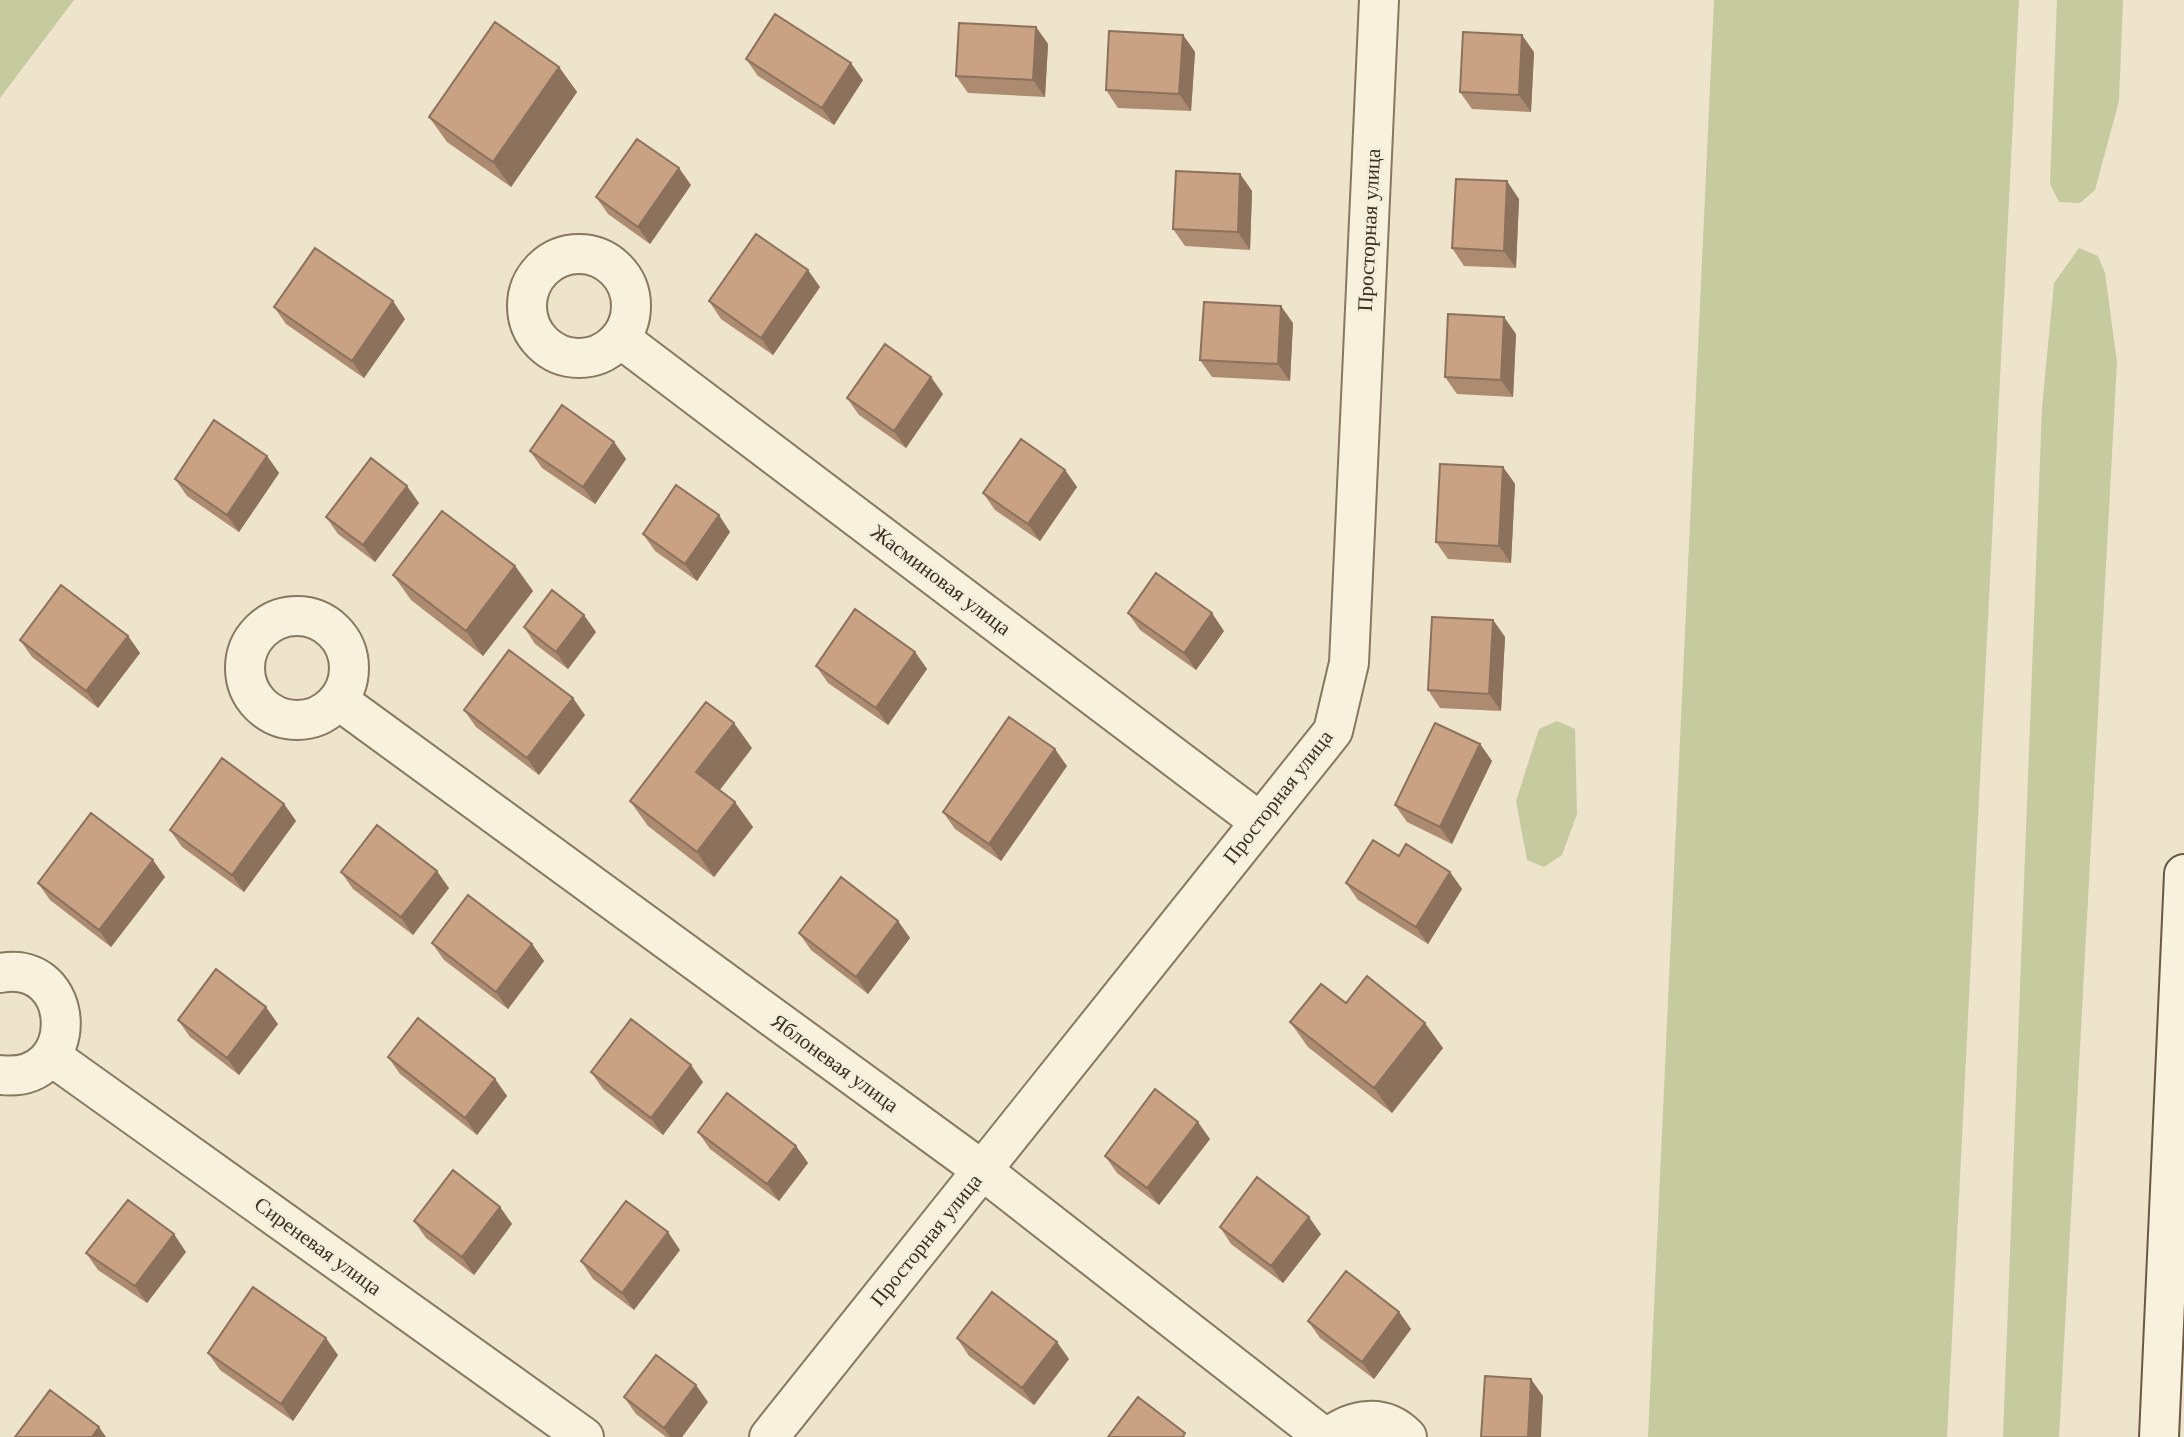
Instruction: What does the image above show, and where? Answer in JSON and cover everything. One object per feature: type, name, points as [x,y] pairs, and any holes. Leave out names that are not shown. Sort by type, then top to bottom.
[{"type":"street","name":"Просторная улица","points":[[769,1437],[1333,732],[1349,663],[1379,0]]},
{"type":"street","name":"Жасминовая улица","points":[[621,339],[1260,822]]},
{"type":"street","name":"Яблоневая улица","points":[[338,700],[982,1170],[1326,1437]]},
{"type":"street","points":[[2159,1437],[2184,873]]},
{"type":"street","points":[[0,973],[17,972],[42,982],[52,992],[62,1017],[62,1031],[51,1056],[30,1072],[0,1075]]},
{"type":"street","name":"Сиреневая улица","points":[[51,1056],[584,1437]]},
{"type":"street","points":[[1326,1437],[1349,1424],[1376,1420],[1389,1424],[1407,1437]]},
{"type":"green space","points":[[0,0],[74,0],[0,98]]},
{"type":"green space","points":[[1714,0],[2019,0],[1947,1437],[1648,1437]]},
{"type":"green space","points":[[2057,0],[2123,0],[2119,101],[2095,190],[2080,203],[2059,202],[2050,184]]},
{"type":"green space","points":[[2079,248],[2098,256],[2105,273],[2117,362],[2059,1437],[2003,1437],[2042,407],[2054,283]]},
{"type":"green space","points":[[1557,721],[1575,729],[1577,814],[1562,855],[1544,867],[1527,860],[1516,801],[1539,729]]},
{"type":"building","points":[[775,14],[851,63],[822,108],[746,59]]},
{"type":"building","points":[[495,22],[559,67],[493,162],[429,117]]},
{"type":"building","points":[[959,23],[1036,27],[1033,80],[956,76]]},
{"type":"building","points":[[1109,31],[1183,35],[1179,94],[1106,90]]},
{"type":"building","points":[[1463,32],[1522,35],[1519,95],[1460,92]]},
{"type":"building","points":[[637,139],[679,168],[638,227],[596,197]]},
{"type":"building","points":[[1176,171],[1240,174],[1238,232],[1173,229]]},
{"type":"building","points":[[1456,179],[1507,181],[1504,251],[1452,248]]},
{"type":"building","points":[[756,234],[808,270],[761,338],[709,301]]},
{"type":"building","points":[[315,248],[393,301],[352,361],[274,307]]},
{"type":"building","points":[[1204,302],[1281,306],[1278,364],[1200,360]]},
{"type":"building","points":[[1448,314],[1504,317],[1501,380],[1445,377]]},
{"type":"building","points":[[885,344],[931,377],[894,431],[847,398]]},
{"type":"building","points":[[562,405],[614,442],[583,487],[530,451]]},
{"type":"building","points":[[214,420],[267,456],[227,515],[175,479]]},
{"type":"building","points":[[1021,439],[1065,470],[1028,524],[983,493]]},
{"type":"building","points":[[371,458],[407,486],[363,545],[326,517]]},
{"type":"building","points":[[1440,464],[1503,467],[1499,546],[1436,542]]},
{"type":"building","points":[[676,485],[719,515],[685,564],[643,534]]},
{"type":"building","points":[[442,511],[515,566],[466,631],[393,575]]},
{"type":"building","points":[[1156,573],[1212,613],[1184,653],[1128,613]]},
{"type":"building","points":[[61,585],[128,636],[86,691],[20,640]]},
{"type":"building","points":[[552,590],[584,615],[556,652],[524,627]]},
{"type":"building","points":[[855,609],[915,652],[876,708],[816,666]]},
{"type":"building","points":[[1432,617],[1493,620],[1489,694],[1428,690]]},
{"type":"building","points":[[509,650],[573,698],[527,758],[464,710]]},
{"type":"building","points":[[706,702],[734,723],[696,772],[735,802],[697,852],[630,801]]},
{"type":"building","points":[[1009,717],[1055,749],[989,844],[943,812]]},
{"type":"building","points":[[1435,723],[1480,744],[1440,827],[1395,805]]},
{"type":"building","points":[[222,758],[284,804],[232,875],[170,830]]},
{"type":"building","points":[[91,813],[153,860],[99,930],[38,883]]},
{"type":"building","points":[[377,825],[437,871],[401,917],[341,872]]},
{"type":"building","points":[[1373,840],[1399,856],[1406,844],[1450,872],[1416,927],[1346,883]]},
{"type":"building","points":[[841,877],[898,921],[856,977],[799,933]]},
{"type":"building","points":[[468,895],[532,944],[496,992],[432,943]]},
{"type":"building","points":[[216,969],[266,1007],[227,1058],[178,1020]]},
{"type":"building","points":[[1367,976],[1425,1023],[1374,1088],[1290,1022],[1321,984],[1346,1003]]},
{"type":"building","points":[[418,1018],[495,1079],[465,1118],[388,1057]]},
{"type":"building","points":[[631,1019],[691,1065],[651,1118],[591,1072]]},
{"type":"building","points":[[1155,1089],[1198,1122],[1147,1188],[1105,1156]]},
{"type":"building","points":[[727,1093],[796,1146],[767,1184],[698,1132]]},
{"type":"building","points":[[453,1170],[500,1207],[462,1257],[414,1221]]},
{"type":"building","points":[[1257,1177],[1309,1217],[1271,1266],[1220,1227]]},
{"type":"building","points":[[128,1200],[174,1234],[135,1286],[86,1253]]},
{"type":"building","points":[[626,1201],[668,1232],[622,1293],[581,1261]]},
{"type":"building","points":[[1346,1271],[1399,1312],[1362,1362],[1308,1321]]},
{"type":"building","points":[[253,1287],[326,1338],[281,1404],[208,1353]]},
{"type":"building","points":[[992,1292],[1057,1342],[1022,1388],[957,1338]]},
{"type":"building","points":[[656,1355],[696,1385],[664,1428],[624,1397]]},
{"type":"building","points":[[1485,1376],[1531,1379],[1528,1437],[1481,1437]]},
{"type":"building","points":[[50,1390],[99,1427],[92,1437],[15,1437]]},
{"type":"building","points":[[1138,1397],[1185,1433],[1183,1437],[1108,1437]]}]
